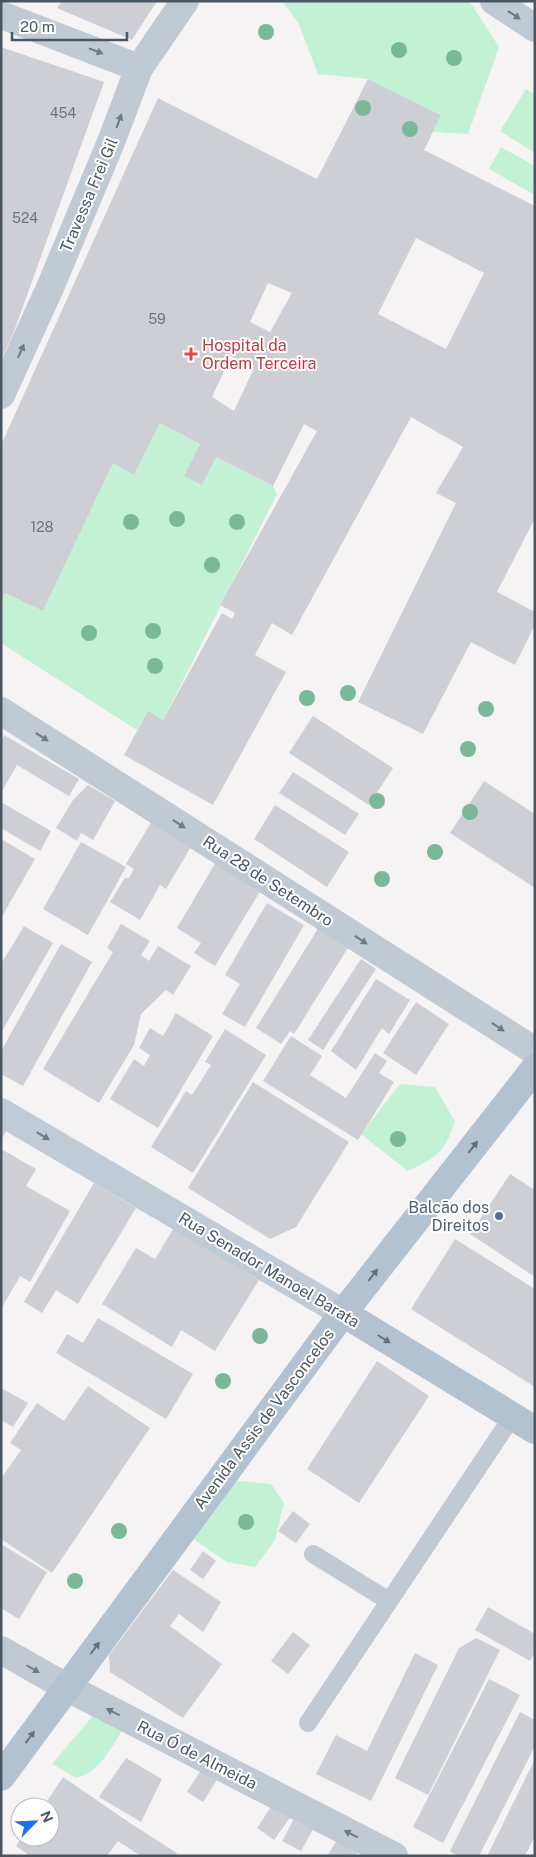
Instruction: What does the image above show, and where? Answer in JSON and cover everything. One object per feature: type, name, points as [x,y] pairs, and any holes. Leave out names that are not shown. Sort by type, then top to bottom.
[{"type":"main road","name":"Avenida Assis de Vasconcelos","points":[[1,1777],[343,1313],[535,1068]]},
{"type":"main road","name":"Rua Senador Manoel Barata","points":[[1,1112],[343,1313],[535,1430]]},
{"type":"street","name":"Travessa Frei Gil","points":[[1,395],[49,290],[112,142],[139,68],[185,1]]},
{"type":"street","points":[[494,1],[535,28]]},
{"type":"street","points":[[1,15],[139,68]]},
{"type":"street","name":"Rua 28 de Setembro","points":[[1,711],[535,1051]]},
{"type":"street","name":"Rua Ó de Almeida","points":[[1,1650],[66,1687],[394,1856]]},
{"type":"lane","points":[[308,1723],[512,1417]]},
{"type":"lane","points":[[313,1554],[389,1601]]},
{"type":"green space","points":[[282,1],[466,1],[472,5],[499,47],[468,134],[433,132],[441,115],[368,79],[318,74],[298,22]]},
{"type":"green space","points":[[526,89],[535,94],[535,153],[500,131]]},
{"type":"green space","points":[[501,147],[535,166],[535,195],[489,169]]},
{"type":"green space","points":[[160,423],[200,444],[184,476],[216,457],[273,486],[277,494],[163,720],[148,712],[137,730],[1,643],[1,601],[5,593],[43,611],[113,463],[134,475]]},
{"type":"green space","points":[[400,1084],[435,1087],[455,1122],[447,1141],[438,1153],[433,1158],[408,1171],[361,1134]]},
{"type":"green space","points":[[229,1480],[271,1484],[284,1503],[275,1540],[255,1567],[227,1562],[189,1536]]},
{"type":"green space","points":[[98,1710],[124,1727],[110,1751],[98,1765],[92,1771],[76,1778],[52,1764]]},
{"type":"building","points":[[62,1],[157,1],[132,40],[57,8]]},
{"type":"building","points":[[1,47],[104,82],[13,334],[1,360]]},
{"type":"building","points":[[368,79],[441,115],[424,150],[535,206],[535,518],[497,592],[535,612],[535,625],[515,665],[471,642],[423,734],[358,702],[456,503],[436,493],[463,447],[411,417],[292,635],[272,623],[255,655],[286,672],[213,805],[124,755],[148,711],[163,720],[222,613],[232,619],[235,613],[220,605],[317,431],[304,424],[273,486],[216,457],[202,485],[184,476],[200,444],[160,423],[134,475],[113,463],[43,611],[5,593],[1,601],[1,445],[158,98],[317,179]],"holes":[[[416,238],[484,273],[446,349],[378,314]],[[268,283],[292,293],[270,332],[250,322]],[[231,356],[254,368],[234,411],[212,397]]]},
{"type":"building","points":[[313,716],[393,768],[369,805],[289,753]]},
{"type":"building","points":[[4,735],[79,779],[69,796],[17,765],[1,793],[1,741]]},
{"type":"building","points":[[293,772],[359,814],[345,835],[279,793]]},
{"type":"building","points":[[484,781],[535,814],[535,888],[450,833]]},
{"type":"building","points":[[88,785],[115,801],[93,840],[81,833],[77,841],[56,828],[73,800]]},
{"type":"building","points":[[1,802],[51,831],[40,851],[1,828]]},
{"type":"building","points":[[275,805],[349,852],[327,887],[254,839]]},
{"type":"building","points":[[152,821],[192,845],[166,889],[160,885],[140,920],[110,902],[125,878],[129,878],[134,869],[126,864]]},
{"type":"building","points":[[1,839],[35,859],[1,918]]},
{"type":"building","points":[[81,842],[126,867],[88,935],[43,909]]},
{"type":"building","points":[[217,860],[262,888],[215,966],[194,953],[201,943],[177,928]]},
{"type":"building","points":[[267,903],[304,925],[245,1027],[222,1014],[240,984],[225,975]]},
{"type":"building","points":[[121,924],[150,941],[141,955],[149,961],[158,946],[191,966],[173,995],[166,990],[141,1014],[134,1045],[99,1103],[43,1069],[113,952],[107,948]]},
{"type":"building","points":[[24,926],[53,943],[1,1033],[1,964]]},
{"type":"building","points":[[319,927],[349,946],[294,1034],[290,1031],[281,1044],[256,1028]]},
{"type":"building","points":[[61,944],[92,962],[23,1086],[1,1074],[1,1051]]},
{"type":"building","points":[[361,959],[376,969],[323,1050],[308,1040]]},
{"type":"building","points":[[376,979],[410,1000],[389,1034],[382,1028],[356,1070],[331,1051]]},
{"type":"building","points":[[416,1002],[449,1024],[416,1075],[383,1053]]},
{"type":"building","points":[[176,1013],[213,1036],[158,1128],[110,1099],[134,1059],[144,1066],[150,1055],[139,1048],[150,1028],[163,1036]]},
{"type":"building","points":[[225,1029],[266,1055],[193,1173],[151,1147],[186,1091],[192,1095],[211,1065],[205,1062]]},
{"type":"building","points":[[291,1036],[322,1056],[310,1075],[346,1098],[375,1053],[387,1061],[379,1073],[394,1082],[358,1140],[263,1081]]},
{"type":"building","points":[[253,1082],[349,1142],[296,1227],[270,1239],[188,1188]]},
{"type":"building","points":[[1,1125],[7,1129],[1,1141]]},
{"type":"building","points":[[1,1149],[36,1169],[26,1186],[70,1211],[30,1282],[20,1276],[1,1309]]},
{"type":"building","points":[[510,1174],[535,1190],[535,1277],[470,1234]]},
{"type":"building","points":[[94,1183],[136,1208],[78,1304],[56,1290],[42,1313],[24,1302]]},
{"type":"building","points":[[174,1228],[259,1280],[215,1351],[181,1330],[172,1347],[102,1304],[136,1248],[155,1259]]},
{"type":"building","points":[[455,1239],[535,1289],[535,1387],[411,1309]]},
{"type":"building","points":[[98,1318],[193,1374],[166,1419],[56,1353],[67,1334],[83,1343]]},
{"type":"building","points":[[377,1361],[429,1396],[359,1503],[307,1469]]},
{"type":"building","points":[[88,1386],[150,1428],[52,1573],[1,1539],[1,1479],[21,1450],[10,1443],[37,1403],[64,1421]]},
{"type":"building","points":[[1,1388],[28,1403],[13,1427],[1,1420]]},
{"type":"building","points":[[293,1511],[310,1524],[296,1543],[278,1531]]},
{"type":"building","points":[[1,1544],[47,1572],[19,1619],[1,1608]]},
{"type":"building","points":[[203,1551],[216,1561],[203,1579],[190,1570]]},
{"type":"building","points":[[173,1570],[221,1602],[203,1632],[179,1614],[170,1626],[222,1664],[183,1718],[110,1672],[109,1655]]},
{"type":"building","points":[[488,1607],[535,1634],[535,1652],[530,1661],[475,1630]]},
{"type":"building","points":[[293,1632],[310,1645],[288,1674],[271,1661]]},
{"type":"building","points":[[476,1638],[500,1650],[428,1795],[395,1778],[459,1648]]},
{"type":"building","points":[[415,1653],[438,1665],[371,1801],[316,1774],[336,1735],[367,1751]]},
{"type":"building","points":[[489,1679],[520,1695],[443,1843],[413,1827]]},
{"type":"building","points":[[520,1712],[535,1720],[535,1746],[479,1856],[458,1856],[450,1851]]},
{"type":"building","points":[[126,1758],[162,1779],[141,1822],[99,1797]]},
{"type":"building","points":[[535,1759],[535,1836],[525,1856],[487,1856]]},
{"type":"building","points":[[202,1768],[218,1778],[203,1802],[187,1792]]},
{"type":"building","points":[[63,1777],[177,1853],[175,1856],[141,1856],[118,1841],[107,1856],[30,1856],[17,1847],[60,1847],[60,1797],[50,1797]]},
{"type":"building","points":[[273,1804],[291,1816],[274,1840],[257,1828]]},
{"type":"building","points":[[297,1813],[316,1824],[301,1851],[282,1841]]},
{"type":"building","points":[[339,1837],[359,1850],[356,1856],[327,1856]]},
{"type":"place","name":"Hospital da Ordem Terceira","points":[[191,354]]},
{"type":"place","name":"Balcão dos Direitos","points":[[499,1216]]}]
